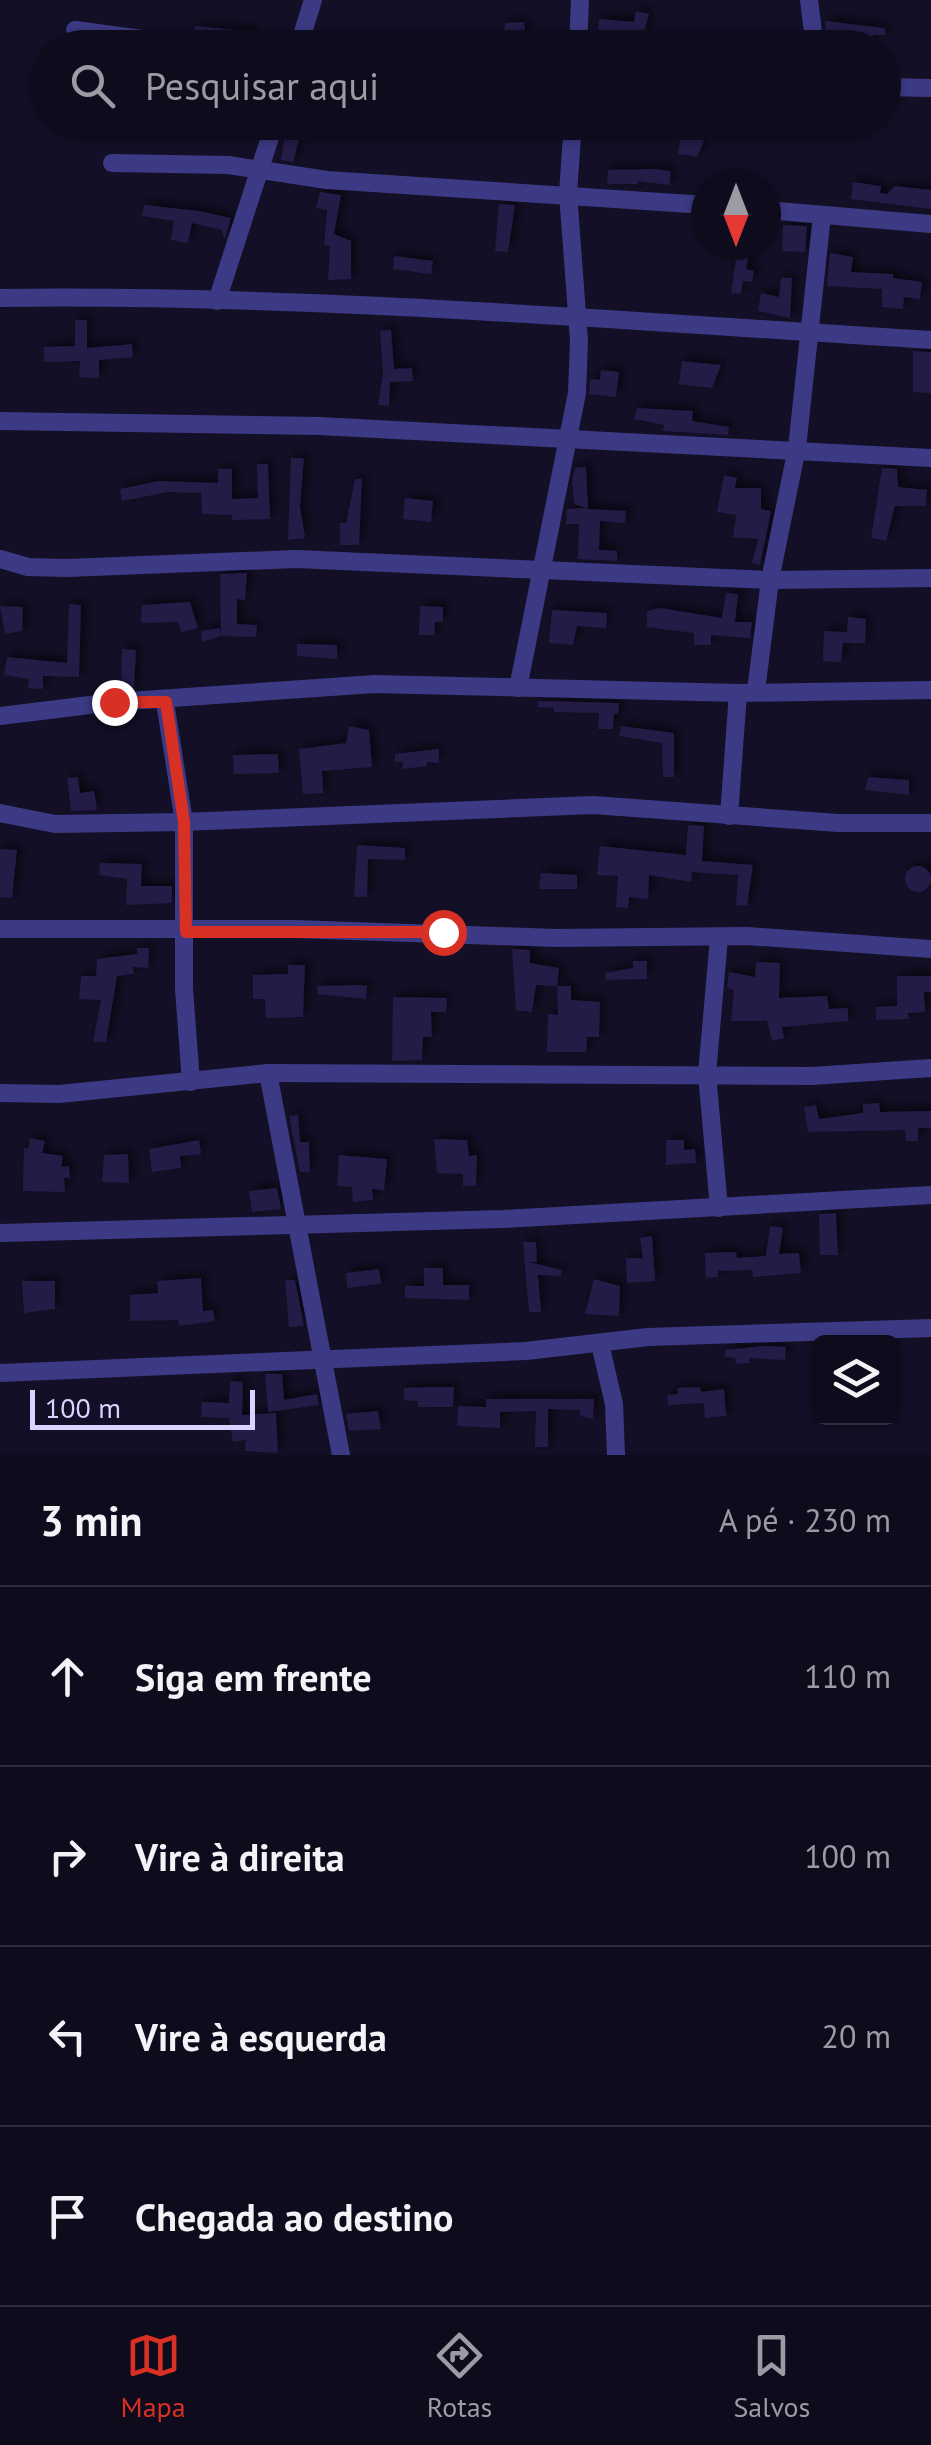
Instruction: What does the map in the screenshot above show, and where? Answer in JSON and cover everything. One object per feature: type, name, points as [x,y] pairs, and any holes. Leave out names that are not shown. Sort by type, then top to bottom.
[{"type":"street","points":[[304,30],[313,0]]},
{"type":"street","points":[[579,30],[580,0]]},
{"type":"street","points":[[809,0],[813,30]]},
{"type":"street","points":[[901,87],[931,88]]},
{"type":"street","points":[[217,301],[269,140]]},
{"type":"street","points":[[518,688],[577,392],[568,193],[572,140]]},
{"type":"street","points":[[112,163],[260,169],[327,180],[691,204]]},
{"type":"street","points":[[781,211],[931,224]]},
{"type":"street","points":[[730,816],[747,692],[797,448],[822,215]]},
{"type":"street","points":[[0,298],[135,296],[576,317],[931,340]]},
{"type":"street","points":[[0,421],[319,426],[679,448],[797,448],[931,458]]},
{"type":"street","points":[[0,559],[28,567],[68,568],[296,558],[770,580],[931,578]]},
{"type":"street","points":[[0,716],[114,702],[166,702],[359,685],[747,692],[931,690]]},
{"type":"street","points":[[166,702],[184,822],[184,989],[191,1082]]},
{"type":"street","points":[[0,813],[55,824],[594,805],[666,807],[730,816],[931,823]]},
{"type":"street","points":[[0,928],[186,932],[295,929],[556,938],[720,938],[931,949]]},
{"type":"street","points":[[719,1208],[707,1074],[720,938]]},
{"type":"street","points":[[0,1093],[59,1094],[268,1073],[812,1076],[931,1068]]},
{"type":"street","points":[[268,1073],[341,1455]]},
{"type":"street","points":[[0,1233],[719,1208],[931,1195]]},
{"type":"street","points":[[0,1374],[600,1344],[648,1337],[931,1328]]},
{"type":"street","points":[[600,1344],[614,1404],[616,1455]]},
{"type":"building","points":[[636,11],[649,14],[645,30],[598,30],[599,19],[634,22]]},
{"type":"building","points":[[825,21],[885,28],[885,30],[826,30]]},
{"type":"building","points":[[524,22],[525,30],[504,30],[505,23]]},
{"type":"building","points":[[195,26],[234,30],[194,30]]},
{"type":"building","points":[[284,140],[299,140],[293,162],[281,160]]},
{"type":"building","points":[[674,140],[704,140],[697,157],[678,154],[680,141]]},
{"type":"building","points":[[608,170],[671,171],[669,185],[638,181],[607,184]]},
{"type":"building","points":[[853,182],[881,186],[880,193],[887,194],[895,186],[931,190],[931,209],[851,199]]},
{"type":"building","points":[[320,192],[341,195],[334,234],[351,241],[351,279],[328,280],[330,246],[324,245],[327,210],[316,208]]},
{"type":"building","points":[[499,204],[515,205],[508,252],[495,251]]},
{"type":"building","points":[[144,205],[231,218],[224,240],[222,230],[192,223],[188,243],[171,240],[174,221],[142,216]]},
{"type":"building","points":[[783,225],[807,226],[805,252],[782,251]]},
{"type":"building","points":[[830,253],[853,257],[851,272],[893,274],[893,278],[922,282],[920,299],[904,297],[903,309],[882,307],[882,289],[827,286]]},
{"type":"building","points":[[394,256],[433,261],[431,274],[393,269]]},
{"type":"building","points":[[736,260],[748,260],[746,269],[754,271],[752,282],[743,281],[741,294],[731,293]]},
{"type":"building","points":[[781,278],[792,278],[790,318],[758,311],[761,293],[779,297]]},
{"type":"building","points":[[75,320],[87,320],[87,348],[132,344],[133,357],[99,360],[99,378],[79,377],[80,361],[44,362],[44,347],[75,346]]},
{"type":"building","points":[[391,330],[394,369],[412,368],[413,381],[390,382],[389,406],[378,405],[383,372],[380,331]]},
{"type":"building","points":[[913,351],[931,352],[931,393],[913,392]]},
{"type":"building","points":[[682,361],[721,365],[712,388],[679,384]]},
{"type":"building","points":[[601,370],[619,372],[616,397],[589,394],[590,379],[600,380]]},
{"type":"building","points":[[637,408],[693,411],[692,421],[729,427],[728,435],[663,431],[664,425],[634,419]]},
{"type":"building","points":[[291,458],[304,458],[300,506],[305,538],[288,540]]},
{"type":"building","points":[[257,464],[268,464],[270,519],[232,520],[232,515],[202,514],[201,493],[168,492],[122,501],[120,489],[159,481],[218,483],[218,469],[232,469],[232,499],[258,498]]},
{"type":"building","points":[[586,467],[588,509],[626,511],[625,523],[600,521],[599,550],[617,551],[617,561],[578,559],[579,524],[566,524],[567,509],[587,508],[574,504],[572,481],[575,468]]},
{"type":"building","points":[[882,468],[897,469],[898,487],[927,490],[926,506],[895,506],[886,541],[871,538]]},
{"type":"building","points":[[724,475],[737,478],[735,488],[761,488],[761,509],[771,511],[760,565],[752,563],[758,539],[733,537],[736,515],[717,512]]},
{"type":"building","points":[[355,479],[362,479],[359,545],[340,545],[340,523],[346,523]]},
{"type":"building","points":[[405,498],[433,501],[431,522],[403,519]]},
{"type":"building","points":[[247,573],[245,600],[237,599],[237,624],[257,625],[256,637],[221,636],[220,574]]},
{"type":"building","points":[[726,593],[738,594],[735,622],[752,622],[750,638],[711,635],[711,645],[694,645],[694,633],[647,627],[647,611],[660,608],[722,618]]},
{"type":"building","points":[[190,602],[198,628],[181,632],[178,622],[141,623],[142,605]]},
{"type":"building","points":[[69,604],[81,605],[79,677],[43,676],[43,689],[28,688],[29,679],[4,675],[7,657],[67,663]]},
{"type":"building","points":[[0,606],[23,607],[22,631],[5,634]]},
{"type":"building","points":[[420,606],[443,607],[443,622],[435,622],[434,635],[419,635]]},
{"type":"building","points":[[552,610],[607,613],[606,628],[577,626],[573,645],[549,643]]},
{"type":"building","points":[[848,617],[866,619],[865,643],[843,643],[841,662],[823,661],[824,631],[847,632]]},
{"type":"building","points":[[220,628],[221,636],[202,642],[201,631]]},
{"type":"building","points":[[297,644],[337,645],[337,659],[297,656]]},
{"type":"building","points":[[122,649],[136,650],[134,688],[121,689]]},
{"type":"building","points":[[538,701],[619,703],[618,714],[614,714],[613,729],[598,729],[599,713],[554,712],[554,708],[538,707]]},
{"type":"building","points":[[349,726],[369,730],[372,767],[322,771],[323,793],[303,794],[299,749],[346,743]]},
{"type":"building","points":[[621,726],[674,733],[674,777],[663,777],[662,743],[619,736]]},
{"type":"building","points":[[439,749],[439,763],[402,769],[403,762],[395,762],[395,754]]},
{"type":"building","points":[[278,754],[279,773],[234,774],[233,755]]},
{"type":"building","points":[[78,777],[80,793],[94,791],[97,810],[71,811],[67,778]]},
{"type":"building","points":[[868,777],[909,780],[909,795],[865,790]]},
{"type":"building","points":[[688,825],[704,826],[702,861],[753,865],[747,906],[736,905],[738,875],[692,872],[691,882],[649,875],[648,899],[629,897],[628,908],[616,907],[618,876],[597,875],[600,846],[686,855]]},
{"type":"building","points":[[357,845],[405,848],[405,860],[368,859],[367,897],[354,897]]},
{"type":"building","points":[[0,849],[17,850],[12,898],[0,897]]},
{"type":"building","points":[[100,863],[142,864],[141,886],[172,886],[172,903],[126,905],[127,879],[99,875]]},
{"type":"building","points":[[918,866],[927,870],[931,879],[927,888],[918,892],[909,888],[905,879],[909,870]]},
{"type":"building","points":[[541,873],[577,875],[577,889],[539,889]]},
{"type":"building","points":[[137,948],[149,948],[148,968],[133,967],[134,974],[117,976],[106,1042],[93,1042],[101,1000],[79,999],[81,976],[96,976],[97,959],[137,954]]},
{"type":"building","points":[[512,949],[530,950],[530,963],[559,968],[557,986],[536,985],[532,1012],[516,1010]]},
{"type":"building","points":[[633,961],[647,961],[647,979],[606,980],[605,973],[633,968]]},
{"type":"building","points":[[756,962],[780,963],[779,998],[827,996],[829,1009],[848,1008],[848,1021],[782,1027],[784,1038],[772,1041],[767,1021],[731,1021],[734,990],[727,988],[729,972],[755,977]]},
{"type":"building","points":[[288,965],[305,965],[303,1017],[266,1018],[265,999],[253,999],[253,975],[288,974]]},
{"type":"building","points":[[897,976],[931,976],[931,992],[924,992],[925,1012],[908,1013],[909,1019],[876,1020],[876,1007],[897,1006]]},
{"type":"building","points":[[318,986],[367,986],[366,999],[317,994]]},
{"type":"building","points":[[557,986],[571,986],[571,1000],[600,1002],[599,1037],[587,1037],[586,1052],[547,1052],[548,1014],[558,1015]]},
{"type":"building","points":[[393,997],[447,998],[446,1012],[431,1012],[432,1037],[423,1037],[422,1060],[392,1061]]},
{"type":"building","points":[[879,1103],[880,1112],[931,1111],[931,1128],[918,1128],[918,1141],[906,1141],[905,1130],[808,1132],[804,1107],[816,1105],[819,1119],[863,1113],[863,1104]]},
{"type":"building","points":[[298,1115],[300,1142],[309,1142],[310,1172],[300,1172],[289,1116]]},
{"type":"building","points":[[30,1138],[45,1141],[42,1153],[63,1156],[61,1167],[69,1166],[70,1178],[64,1178],[65,1192],[23,1191],[24,1148],[28,1149]]},
{"type":"building","points":[[434,1139],[467,1140],[469,1156],[477,1155],[476,1186],[463,1186],[463,1174],[437,1173]]},
{"type":"building","points":[[199,1140],[201,1154],[180,1156],[181,1168],[152,1172],[149,1149]]},
{"type":"building","points":[[666,1140],[684,1140],[684,1150],[695,1149],[696,1163],[666,1165]]},
{"type":"building","points":[[128,1154],[129,1183],[102,1182],[104,1155]]},
{"type":"building","points":[[339,1155],[387,1159],[384,1190],[372,1189],[373,1200],[353,1202],[352,1187],[337,1186]]},
{"type":"building","points":[[277,1188],[281,1209],[252,1212],[249,1191]]},
{"type":"building","points":[[836,1213],[838,1255],[820,1255],[819,1214]]},
{"type":"building","points":[[770,1226],[783,1228],[779,1254],[799,1253],[801,1273],[753,1277],[752,1270],[718,1271],[718,1277],[706,1278],[705,1253],[736,1252],[737,1258],[766,1256]]},
{"type":"building","points":[[652,1236],[655,1281],[627,1283],[626,1258],[643,1258],[640,1238]]},
{"type":"building","points":[[523,1242],[536,1242],[537,1262],[529,1262],[562,1270],[561,1276],[538,1275],[541,1312],[529,1312]]},
{"type":"building","points":[[424,1268],[443,1268],[443,1285],[469,1285],[469,1300],[405,1298],[405,1286],[424,1286]]},
{"type":"building","points":[[379,1269],[381,1284],[347,1288],[346,1273]]},
{"type":"building","points":[[201,1278],[203,1311],[213,1310],[215,1321],[179,1326],[178,1320],[130,1321],[130,1295],[158,1293],[157,1281]]},
{"type":"building","points":[[594,1279],[620,1286],[619,1316],[585,1314]]},
{"type":"building","points":[[285,1280],[295,1280],[304,1326],[289,1327]]},
{"type":"building","points":[[22,1281],[55,1281],[55,1309],[24,1313]]},
{"type":"building","points":[[786,1347],[785,1360],[749,1358],[750,1363],[736,1364],[735,1358],[725,1357],[725,1350]]},
{"type":"building","points":[[265,1374],[282,1374],[284,1400],[317,1394],[319,1405],[268,1412]]},
{"type":"building","points":[[230,1381],[243,1382],[242,1415],[276,1413],[278,1453],[245,1451],[246,1440],[233,1442],[229,1418],[201,1417],[202,1402],[229,1403]]},
{"type":"building","points":[[454,1387],[453,1407],[418,1407],[418,1401],[404,1400],[404,1388]]},
{"type":"building","points":[[700,1387],[701,1392],[724,1389],[726,1416],[705,1418],[704,1403],[668,1405],[667,1395],[678,1394],[677,1388]]},
{"type":"building","points":[[486,1399],[594,1399],[593,1419],[580,1416],[580,1410],[548,1409],[548,1447],[535,1447],[536,1411],[500,1412],[500,1428],[457,1426],[458,1406],[486,1407]]},
{"type":"building","points":[[378,1411],[381,1429],[349,1431],[346,1414]]},
{"type":"route","points":[[114,702],[166,702],[184,822],[186,932],[443,932]]}]
